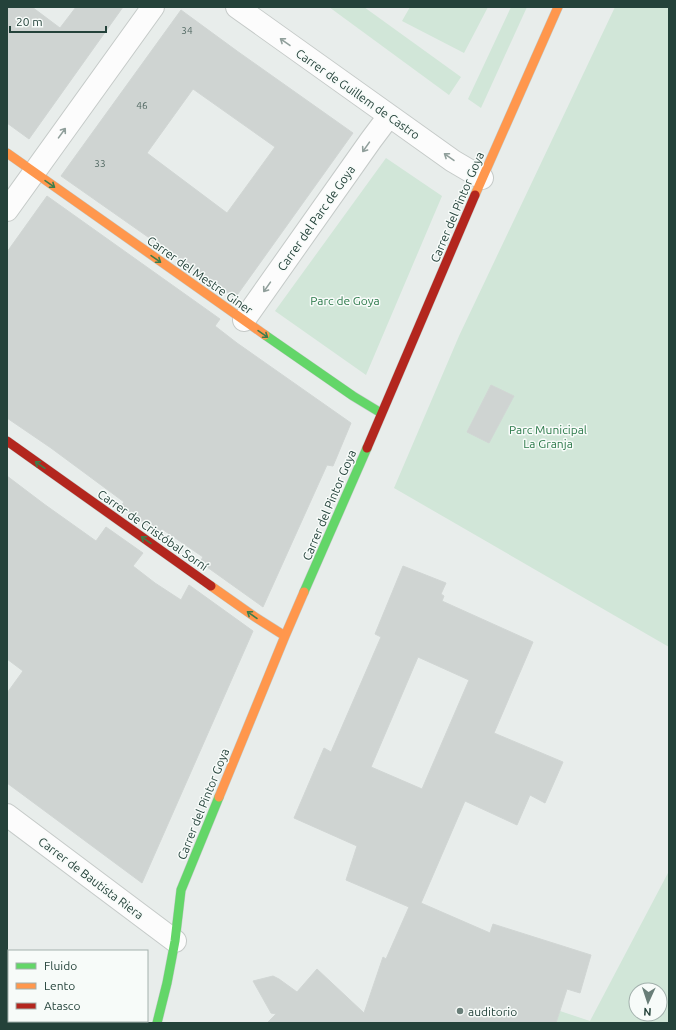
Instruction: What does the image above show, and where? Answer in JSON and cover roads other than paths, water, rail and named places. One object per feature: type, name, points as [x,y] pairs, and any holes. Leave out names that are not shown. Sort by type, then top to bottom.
[{"type":"street","points":[[7,210],[153,7]]},
{"type":"street","name":"Carrer de Guillem de Castro","points":[[237,7],[389,116],[482,178]]},
{"type":"street","name":"Carrer del Pintor Goya","points":[[157,1023],[175,941],[181,890],[285,636],[482,178],[558,7]]},
{"type":"street","name":"Carrer del Parc de Goya","points":[[244,320],[389,116]]},
{"type":"street","name":"Carrer del Mestre Giner","points":[[7,153],[353,396],[381,413]]},
{"type":"street","name":"Carrer de Cristóbal Sorní","points":[[7,441],[255,617],[285,636]]},
{"type":"street","name":"Carrer de Bautista Riera","points":[[7,815],[175,941]]},
{"type":"place","name":"auditorio","points":[[460,1011]]},
{"type":"park label","name":"Parc de Goya","points":[[345,300]]},
{"type":"park label","name":"Parc Municipal La Granja","points":[[548,436]]}]
